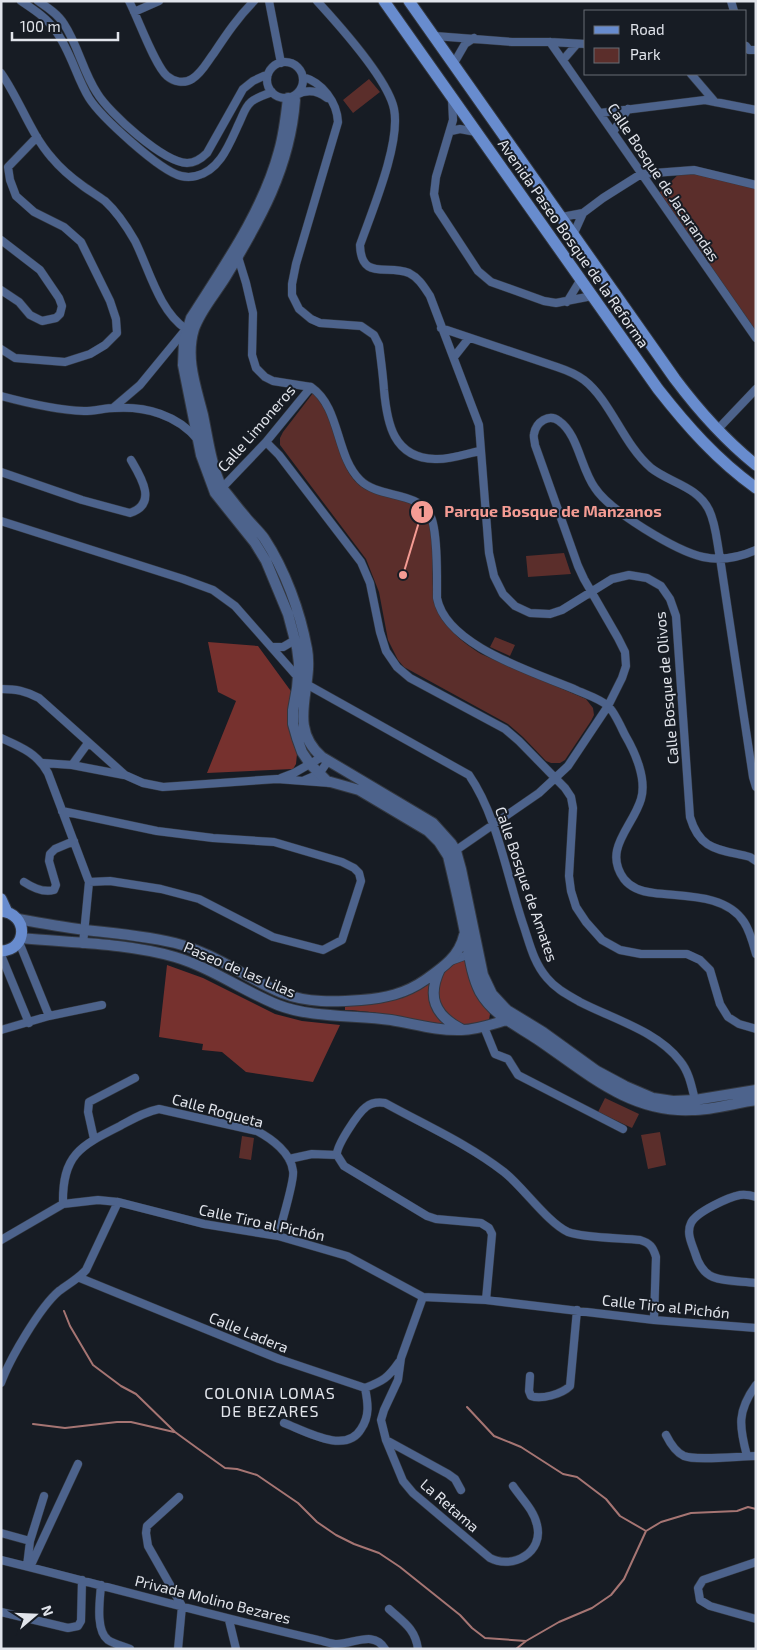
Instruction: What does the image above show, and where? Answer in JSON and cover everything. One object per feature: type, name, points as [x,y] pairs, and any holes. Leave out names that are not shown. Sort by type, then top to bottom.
[{"type":"main road","name":"Avenida Paseo Bosque de la Reforma","points":[[384,1],[658,389],[692,431],[722,462],[756,488]]},
{"type":"main road","name":"Avenida Paseo Bosque de la Reforma","points":[[410,1],[675,379],[717,430],[756,465]]},
{"type":"main road","points":[[477,132],[487,130],[496,122]]},
{"type":"main road","points":[[494,156],[494,150],[498,142],[503,140],[509,141]]},
{"type":"main road","points":[[646,371],[656,369],[662,359]]},
{"type":"main road","points":[[658,389],[664,379],[675,379]]},
{"type":"main road","points":[[1,899],[4,912],[18,919],[21,925],[20,940],[11,949],[1,953]]},
{"type":"street","points":[[20,1],[54,28],[63,41],[90,99],[100,112],[153,160],[182,177],[196,176],[210,170],[225,153],[250,103],[272,92]]},
{"type":"street","points":[[38,1],[64,22],[88,78],[106,106],[152,147],[180,162],[194,162],[202,158],[243,89],[253,81],[268,74]]},
{"type":"street","points":[[129,1],[158,65],[167,76],[176,81],[183,82],[190,80],[200,73],[241,14],[254,1]]},
{"type":"street","points":[[134,12],[159,1]]},
{"type":"street","points":[[270,1],[281,62]]},
{"type":"street","name":"Calle Bosque de Olivos","points":[[317,1],[386,87],[394,108],[395,140],[360,245],[360,256],[365,264],[373,269],[399,270],[411,274],[422,283],[430,296],[476,415],[480,437],[490,553],[494,576],[503,594],[515,606],[530,613],[550,614],[562,610],[612,579],[629,575],[647,578],[661,586],[670,599],[676,616],[690,817],[694,831],[710,847],[756,860]]},
{"type":"street","points":[[435,36],[512,42],[584,44]]},
{"type":"street","points":[[454,63],[465,44],[474,38]]},
{"type":"street","name":"Calle Bosque de Jacarandas","points":[[550,42],[756,338]]},
{"type":"street","points":[[563,60],[576,45]]},
{"type":"street","points":[[332,783],[319,774],[310,764],[299,746],[293,724],[298,677],[298,656],[288,614],[266,561],[255,543],[215,493],[204,464],[198,442],[184,341],[186,329],[191,318],[240,238],[272,172],[293,98],[302,87],[303,77],[295,65],[281,62],[271,69],[268,74],[267,84],[277,97],[293,98],[304,91],[318,92],[334,104]]},
{"type":"street","points":[[1,73],[11,87],[36,137],[58,165],[75,180],[104,200],[121,219],[135,241],[168,312],[186,329]]},
{"type":"street","points":[[692,75],[714,102]]},
{"type":"street","points":[[303,77],[318,84],[327,93],[334,104],[338,117],[338,127],[296,264],[292,284],[294,300],[302,313],[311,320],[320,323],[361,326],[374,335],[379,345],[387,419],[395,438],[405,448],[417,456],[437,460],[480,451]]},
{"type":"street","points":[[694,102],[699,84]]},
{"type":"street","points":[[293,98],[292,132],[283,165],[266,204],[238,256],[198,320],[187,364],[210,452],[222,488],[263,537],[287,584],[297,611],[309,664],[308,685],[303,711],[304,729],[309,742],[325,759],[433,823],[446,836],[452,853],[473,953],[472,970],[480,992],[490,1006],[506,1020],[593,1079],[643,1104],[657,1108],[756,1100]]},
{"type":"street","points":[[452,99],[453,120],[451,131],[436,177],[434,194],[438,210],[473,264],[491,282],[544,302],[567,302],[592,296]]},
{"type":"street","points":[[600,113],[705,100],[756,110]]},
{"type":"street","points":[[613,132],[628,109]]},
{"type":"street","points":[[451,131],[460,129],[477,132]]},
{"type":"street","points":[[1,349],[15,358],[65,362],[90,354],[105,345],[117,333],[116,318],[110,301],[81,242],[64,227],[34,212],[16,196],[10,180],[8,167],[36,137]]},
{"type":"street","points":[[574,234],[584,213],[603,198],[641,174],[694,170],[756,185]]},
{"type":"street","points":[[562,217],[584,213]]},
{"type":"street","points":[[1,240],[40,270],[59,298],[62,306],[60,314],[56,318],[42,321],[30,315],[19,302],[1,290]]},
{"type":"street","points":[[238,256],[253,312],[252,354],[256,368],[272,381],[311,387],[320,394],[325,402],[349,464],[360,480],[370,488],[418,502],[428,512],[434,528],[438,604],[445,617],[482,651],[588,695],[608,706],[635,756],[643,788],[637,810],[620,838],[617,851],[618,866],[625,880],[634,887],[646,892],[709,900],[724,904],[737,912],[745,923],[756,954]]},
{"type":"street","points":[[567,302],[581,279]]},
{"type":"street","points":[[441,328],[574,373],[586,381],[598,394],[640,458],[652,469],[691,490],[700,497],[709,510],[714,524],[720,558],[752,777],[756,786]]},
{"type":"street","points":[[113,408],[140,384],[186,329]]},
{"type":"street","points":[[454,357],[468,338]]},
{"type":"street","name":"Calle Limoneros","points":[[222,488],[266,442],[311,387]]},
{"type":"street","points":[[717,430],[756,389]]},
{"type":"street","points":[[1,396],[57,408],[86,411],[136,407],[158,413],[178,423],[189,431],[198,442]]},
{"type":"street","points":[[452,853],[539,793],[568,766],[608,706],[626,666],[625,652],[578,566],[535,445],[534,434],[538,424],[547,418],[558,419],[572,438],[595,490],[611,507],[641,526],[689,553],[705,558],[744,555],[756,550]]},
{"type":"street","points":[[266,442],[279,455],[361,562],[372,588],[383,641],[397,668],[410,678],[505,729],[520,741],[565,788],[573,808],[569,876],[571,891],[576,907],[586,922],[602,940],[620,950],[641,954],[687,954],[700,960],[710,970],[720,1004],[728,1017],[740,1024],[756,1029]]},
{"type":"street","points":[[1,472],[82,500],[130,513],[137,511],[142,506],[146,494],[145,485],[131,460]]},
{"type":"street","name":"Calle Bosque de Amates","points":[[1,521],[213,590],[235,606],[298,677],[308,685],[469,775],[478,788],[494,824],[520,916],[537,964],[560,991],[649,1035],[673,1053],[681,1062],[688,1075],[696,1105]]},
{"type":"street","points":[[272,647],[283,647],[295,640]]},
{"type":"street","points":[[1,689],[27,691],[39,698],[125,775],[143,784],[164,787],[277,779],[332,783],[359,790],[428,831],[452,853],[465,932],[488,988],[496,1000],[512,1013],[543,1032],[598,1071],[625,1086],[659,1099],[696,1105],[756,1090]]},
{"type":"street","points":[[1,738],[24,748],[43,763],[89,882],[83,944]]},
{"type":"street","points":[[72,765],[88,743]]},
{"type":"street","points":[[277,779],[325,759]]},
{"type":"street","points":[[300,781],[319,774],[325,759]]},
{"type":"street","points":[[43,763],[72,765],[125,775]]},
{"type":"street","points":[[62,811],[157,831],[213,838],[274,842],[342,862],[354,868],[359,874],[361,881],[342,940],[323,950],[273,937],[199,899],[144,886],[110,881],[89,882]]},
{"type":"street","points":[[24,882],[34,888],[54,890],[56,885],[49,861],[50,854],[55,849],[74,841]]},
{"type":"street","name":"Paseo de las Lilas","points":[[18,919],[84,930],[152,938],[189,947],[213,957],[283,993],[321,1001],[357,1000],[395,995],[412,988],[445,965],[473,953]]},
{"type":"street","name":"Paseo de las Lilas","points":[[445,965],[459,950],[465,932]]},
{"type":"street","points":[[20,940],[49,1016]]},
{"type":"street","name":"Paseo de las Lilas","points":[[20,940],[135,949],[185,960],[207,969],[259,997],[290,1009],[393,1020],[426,1028],[463,1030],[484,1027],[506,1020]]},
{"type":"street","points":[[1,953],[29,1022]]},
{"type":"street","points":[[445,965],[434,986],[435,1004],[445,1019],[463,1030]]},
{"type":"street","points":[[1,1030],[49,1016],[102,1005]]},
{"type":"street","points":[[484,1027],[495,1054],[508,1059],[518,1075],[622,1129]]},
{"type":"street","points":[[94,1139],[88,1112],[89,1102],[135,1078]]},
{"type":"street","points":[[486,1300],[492,1234],[489,1228],[481,1223],[436,1220],[344,1166],[337,1155],[338,1147],[363,1108],[371,1104],[385,1103],[486,1159],[506,1174],[557,1225],[568,1232],[579,1235],[648,1242],[654,1249],[656,1257],[654,1320]]},
{"type":"street","name":"Calle Roqueta","points":[[63,1204],[63,1184],[69,1166],[77,1152],[94,1139],[148,1111],[159,1109],[257,1131],[275,1143],[289,1159]]},
{"type":"street","points":[[278,1236],[294,1172],[289,1159],[319,1154],[337,1155]]},
{"type":"street","points":[[756,1197],[739,1195],[703,1212],[694,1217],[690,1225],[689,1234],[698,1261],[703,1270],[711,1276],[720,1279],[756,1283]]},
{"type":"street","name":"Calle Tiro al Pichón","points":[[1,1240],[63,1204],[98,1200],[118,1202],[204,1224],[278,1236],[347,1256],[423,1298],[486,1300],[654,1320],[756,1328]]},
{"type":"street","points":[[1,1383],[41,1311],[58,1291],[80,1278],[86,1270],[118,1202]]},
{"type":"street","name":"Calle Ladera","points":[[80,1278],[280,1359],[365,1388]]},
{"type":"street","name":"La Retama","points":[[423,1298],[401,1358],[398,1380],[384,1410],[382,1420],[386,1440],[403,1481],[412,1493],[490,1558],[505,1562],[517,1561],[528,1556],[536,1546],[538,1536],[538,1525],[533,1514],[512,1486]]},
{"type":"street","points":[[530,1376],[529,1391],[531,1396],[536,1398],[565,1392],[570,1386],[577,1310]]},
{"type":"street","points":[[284,1423],[333,1441],[344,1442],[354,1439],[366,1420],[368,1406],[365,1388],[382,1381],[390,1375],[401,1358]]},
{"type":"street","points":[[666,1435],[672,1447],[684,1456],[752,1456],[741,1431],[741,1411],[747,1397],[756,1385]]},
{"type":"street","points":[[386,1440],[448,1474],[455,1479],[461,1490]]},
{"type":"street","points":[[28,1567],[78,1464]]},
{"type":"street","points":[[28,1567],[30,1541],[44,1496]]},
{"type":"street","points":[[178,1649],[182,1606],[148,1546],[146,1533],[148,1526],[179,1497]]},
{"type":"street","points":[[1,1533],[30,1541]]},
{"type":"street","name":"Privada Molino Bezares","points":[[1,1560],[101,1584],[229,1620],[336,1644],[370,1638],[380,1642],[385,1649]]},
{"type":"street","points":[[756,1562],[703,1580],[698,1588],[700,1600],[710,1606],[756,1620]]},
{"type":"street","points":[[1,1612],[68,1628],[78,1626],[81,1621],[82,1580]]},
{"type":"street","points":[[101,1584],[100,1627],[102,1634],[108,1640],[130,1649]]},
{"type":"street","points":[[389,1609],[408,1625],[414,1635],[418,1649]]},
{"type":"street","points":[[229,1620],[236,1649]]},
{"type":"green space","points":[[369,79],[380,92],[353,113],[343,100]]},
{"type":"green space","points":[[683,170],[756,187],[756,338],[656,196]]},
{"type":"green space","points":[[313,393],[327,413],[343,461],[356,482],[373,492],[413,504],[427,517],[431,535],[435,604],[442,619],[448,626],[460,639],[481,654],[586,699],[593,708],[594,715],[591,721],[565,760],[560,763],[546,761],[508,724],[404,667],[398,660],[388,640],[379,592],[366,559],[280,445],[280,438],[283,432]]},
{"type":"green space","points":[[564,553],[571,574],[528,577],[526,556]]},
{"type":"green space","points":[[495,637],[515,645],[510,656],[490,647]]},
{"type":"green space","points":[[605,1098],[639,1114],[632,1128],[598,1112]]},
{"type":"green space","points":[[660,1132],[666,1165],[648,1169],[641,1135]]},
{"type":"green space","points":[[242,1136],[254,1138],[251,1160],[239,1158]]},
{"type":"shaded area","points":[[208,642],[258,646],[293,694],[297,754],[296,764],[293,769],[207,773],[236,701],[218,692]]},
{"type":"shaded area","points":[[467,959],[490,1014],[489,1020],[465,1027],[444,1010],[439,998],[439,991],[440,981],[447,968]]},
{"type":"shaded area","points":[[167,965],[203,978],[275,1014],[302,1021],[340,1025],[313,1082],[246,1072],[222,1052],[202,1050],[203,1044],[159,1037]]},
{"type":"shaded area","points":[[431,980],[446,1024],[345,1010],[345,1005]]},
{"type":"waterway","points":[[64,1311],[70,1326],[93,1365],[121,1386],[136,1394],[175,1432],[197,1448],[225,1468],[237,1469],[257,1475],[298,1503],[317,1522],[336,1535],[379,1553],[400,1567],[460,1615],[485,1638],[526,1641]]},
{"type":"waterway","points":[[467,1407],[494,1436],[521,1447],[563,1474],[577,1477],[606,1499],[620,1516],[646,1531]]},
{"type":"waterway","points":[[33,1424],[65,1428],[131,1422],[174,1432]]},
{"type":"waterway","points":[[516,1649],[559,1622],[592,1608],[611,1595],[624,1579],[646,1531],[661,1522],[691,1513],[737,1511],[748,1507],[756,1509]]},
{"type":"place","name":"Parque Bosque de Manzanos","points":[[403,575]]},
{"type":"district","name":"COLONIA LOMAS DE BEZARES","points":[[270,1401]]}]
